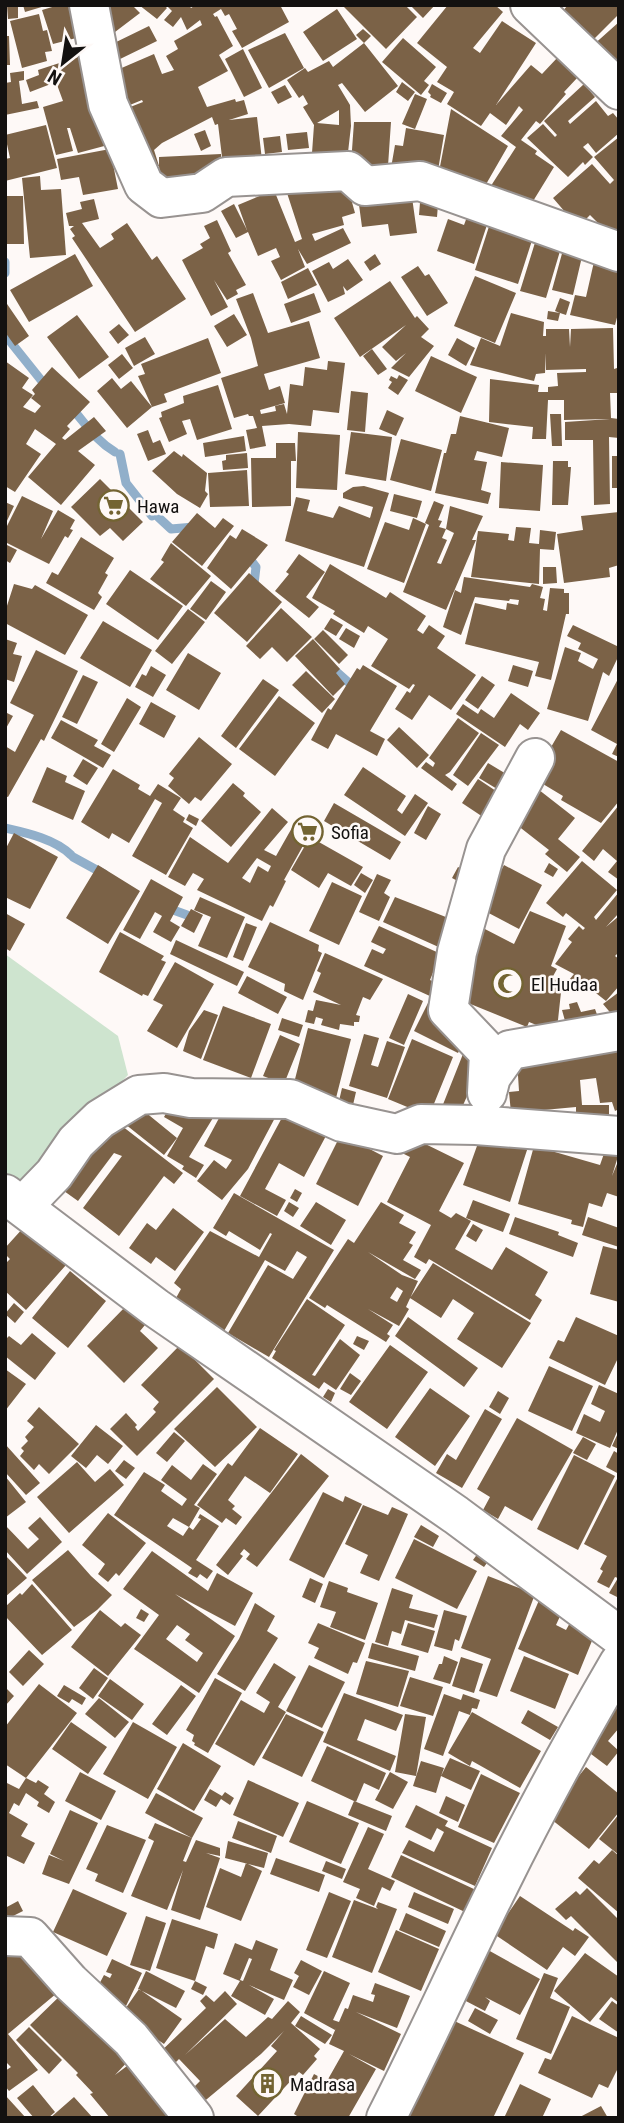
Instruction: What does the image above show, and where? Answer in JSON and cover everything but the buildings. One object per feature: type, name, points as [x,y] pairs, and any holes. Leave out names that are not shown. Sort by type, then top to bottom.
[{"type":"street","points":[[89,5],[108,104],[144,185],[161,198],[202,193],[226,177],[348,171],[365,186],[420,181],[505,209],[619,252]]},
{"type":"street","points":[[530,5],[619,90]]},
{"type":"street","points":[[482,1109],[489,1053],[448,1010],[457,951],[486,849],[535,758]]},
{"type":"street","points":[[482,1109],[491,1077],[510,1050],[619,1031]]},
{"type":"street","points":[[619,1136],[482,1109],[421,1124],[397,1134],[342,1122],[290,1099],[191,1098],[164,1093],[139,1095],[100,1119],[76,1142],[54,1174],[14,1200],[156,1307],[456,1515],[619,1636]]},
{"type":"street","points":[[387,2118],[560,1765],[619,1663]]},
{"type":"street","points":[[5,1936],[30,1937],[70,1982],[131,2039],[194,2118]]},
{"type":"green space","points":[[5,954],[118,1036],[128,1075],[5,1207]]},
{"type":"waterway","points":[[5,262],[5,273]]},
{"type":"waterway","points":[[5,335],[50,388]]},
{"type":"waterway","points":[[70,406],[96,436],[115,452]]},
{"type":"waterway","points":[[120,454],[126,483],[152,516]]},
{"type":"waterway","points":[[157,516],[171,529],[194,527]]},
{"type":"waterway","points":[[246,554],[256,567],[254,584]]},
{"type":"waterway","points":[[330,666],[356,689]]},
{"type":"waterway","points":[[5,828],[49,841],[71,855]]},
{"type":"waterway","points":[[73,857],[104,874]]},
{"type":"waterway","points":[[165,907],[187,915]]},
{"type":"place","name":"Hawa","points":[[114,506]]},
{"type":"place","name":"Sofia","points":[[308,832]]},
{"type":"place","name":"El Hudaa","points":[[508,984]]},
{"type":"place","name":"Madrasa","points":[[267,2084]]}]
